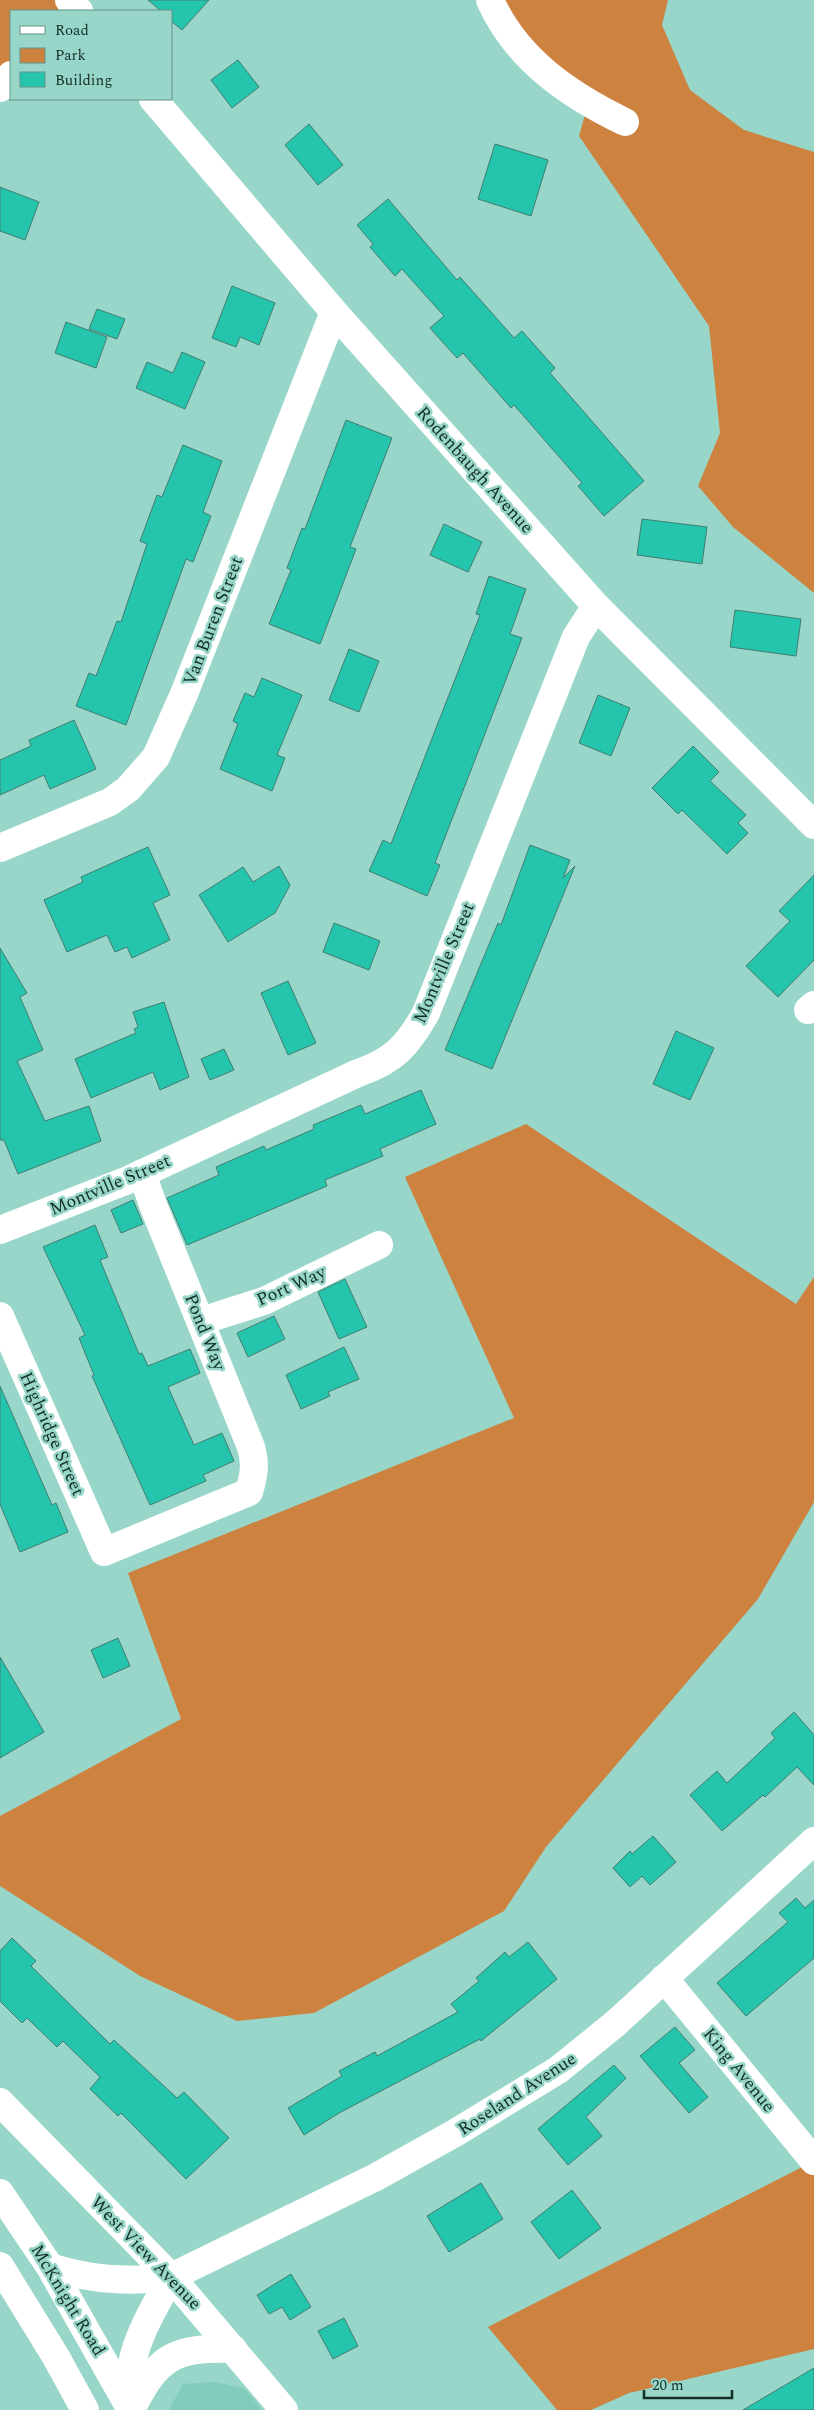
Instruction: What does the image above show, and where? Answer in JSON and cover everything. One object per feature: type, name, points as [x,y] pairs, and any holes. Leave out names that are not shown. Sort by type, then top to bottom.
[{"type":"main road","points":[[490,0],[498,19],[518,47],[561,87],[588,104],[625,122]]},
{"type":"main road","points":[[0,88],[10,76]]},
{"type":"main road","name":"Rodenbaugh Avenue","points":[[154,100],[334,312],[596,606],[814,824]]},
{"type":"main road","name":"Van Buren Street","points":[[0,848],[110,802],[128,789],[156,757],[184,694],[334,312]]},
{"type":"main road","name":"Montville Street","points":[[0,1230],[142,1173],[358,1074],[380,1066],[414,1036],[426,1013],[576,636],[596,606]]},
{"type":"main road","name":"Pond Way","points":[[142,1173],[152,1205],[251,1447],[255,1462],[255,1473],[249,1492]]},
{"type":"main road","name":"Port Way","points":[[200,1321],[264,1301],[379,1245]]},
{"type":"main road","name":"Highridge Street","points":[[0,1316],[104,1552],[249,1492]]},
{"type":"main road","name":"Roseland Avenue","points":[[50,2267],[88,2278],[123,2281],[142,2281],[171,2277],[376,2177],[528,2090],[587,2048],[814,1841]]},
{"type":"main road","name":"King Avenue","points":[[664,1978],[814,2161]]},
{"type":"main road","name":"West View Avenue","points":[[0,2102],[171,2277],[284,2410]]},
{"type":"main road","name":"McKnight Road","points":[[0,2193],[50,2267],[131,2410]]},
{"type":"main road","points":[[0,2266],[56,2357],[84,2410]]},
{"type":"main road","points":[[131,2410],[130,2376],[134,2355],[142,2332],[171,2277]]},
{"type":"main road","points":[[131,2410],[152,2373],[166,2360],[183,2352],[204,2348],[233,2349]]},
{"type":"shaded area","points":[[215,2382],[244,2388],[262,2410],[169,2410],[183,2384]]},
{"type":"green space","points":[[0,0],[69,0],[67,10],[10,10],[10,76],[0,88]]},
{"type":"green space","points":[[490,0],[668,0],[662,25],[690,90],[744,130],[814,152],[814,593],[733,527],[698,486],[720,433],[709,326],[579,136],[588,104]]},
{"type":"green space","points":[[526,1124],[796,1304],[814,1277],[814,1502],[758,1599],[546,1847],[504,1911],[314,2013],[237,2021],[140,1976],[0,1886],[0,1816],[181,1719],[128,1573],[514,1418],[405,1177]]},
{"type":"green space","points":[[814,2161],[814,2349],[629,2393],[591,2410],[557,2410],[488,2327]]},
{"type":"building","points":[[148,0],[209,0],[182,30],[172,22],[172,10],[160,10]]},
{"type":"building","points":[[238,60],[259,87],[232,108],[211,80]]},
{"type":"building","points":[[309,124],[343,165],[318,185],[285,145]]},
{"type":"building","points":[[495,144],[548,160],[531,216],[478,199]]},
{"type":"building","points":[[0,187],[39,202],[25,240],[0,231]]},
{"type":"building","points":[[388,199],[457,280],[460,277],[514,338],[522,331],[555,368],[550,373],[644,481],[604,516],[578,486],[582,483],[514,405],[511,408],[463,353],[457,358],[430,328],[444,316],[402,269],[395,276],[370,247],[373,244],[357,225]]},
{"type":"building","points":[[232,286],[275,303],[259,345],[240,337],[236,347],[212,338]]},
{"type":"building","points":[[97,309],[125,319],[117,339],[89,329]]},
{"type":"building","points":[[66,322],[107,337],[96,368],[55,353]]},
{"type":"building","points":[[182,352],[205,362],[185,409],[136,388],[147,362],[173,373]]},
{"type":"building","points":[[346,420],[392,438],[350,547],[356,549],[320,644],[269,624],[291,570],[287,568],[302,528],[305,529]]},
{"type":"building","points":[[183,445],[222,461],[203,512],[211,516],[193,562],[186,559],[126,725],[76,706],[89,673],[96,676],[117,621],[121,622],[147,544],[140,541],[157,495],[162,497]]},
{"type":"building","points":[[642,519],[707,527],[702,564],[637,555]]},
{"type":"building","points":[[444,524],[482,542],[468,572],[430,555]]},
{"type":"building","points":[[489,576],[526,589],[510,634],[522,638],[435,863],[440,865],[427,896],[369,871],[383,840],[391,844],[480,615],[476,614]]},
{"type":"building","points":[[735,610],[801,619],[796,656],[730,647]]},
{"type":"building","points":[[349,649],[379,661],[359,712],[329,700]]},
{"type":"building","points":[[262,678],[302,695],[277,755],[285,758],[272,791],[220,769],[238,724],[233,721],[245,693],[254,697]]},
{"type":"building","points":[[598,695],[630,708],[611,756],[579,743]]},
{"type":"building","points":[[74,720],[96,769],[50,789],[44,775],[0,795],[0,760],[31,746],[29,740]]},
{"type":"building","points":[[693,746],[719,772],[710,781],[746,815],[738,823],[748,833],[727,854],[682,810],[678,814],[652,788]]},
{"type":"building","points":[[530,845],[570,860],[563,878],[575,866],[492,1069],[445,1050],[498,923],[501,925]]},
{"type":"building","points":[[148,847],[170,895],[153,903],[170,940],[132,958],[127,947],[115,952],[107,935],[67,952],[44,900],[83,882],[81,877]]},
{"type":"building","points":[[279,866],[290,885],[275,913],[228,942],[199,895],[243,867],[253,882]]},
{"type":"building","points":[[814,875],[814,960],[778,997],[746,966],[790,921],[779,911]]},
{"type":"building","points":[[334,923],[380,941],[369,970],[323,952]]},
{"type":"building","points":[[0,948],[27,993],[20,997],[43,1050],[17,1061],[45,1121],[89,1106],[101,1141],[18,1174],[4,1140],[0,1140]]},
{"type":"building","points":[[288,981],[316,1043],[288,1055],[261,993]]},
{"type":"building","points":[[164,1002],[189,1077],[160,1090],[153,1072],[91,1098],[75,1059],[136,1033],[134,1029],[138,1027],[133,1012]]},
{"type":"building","points":[[676,1031],[714,1048],[690,1100],[653,1084]]},
{"type":"building","points":[[224,1049],[234,1070],[210,1080],[201,1059]]},
{"type":"building","points":[[421,1090],[436,1124],[380,1149],[383,1156],[325,1180],[327,1186],[187,1245],[167,1198],[219,1175],[216,1167],[264,1146],[266,1150],[314,1129],[313,1125],[361,1105],[365,1114]]},
{"type":"building","points":[[133,1200],[143,1224],[121,1233],[111,1210]]},
{"type":"building","points":[[95,1225],[108,1257],[100,1260],[139,1354],[142,1353],[148,1366],[190,1349],[200,1373],[168,1387],[194,1445],[222,1433],[234,1461],[203,1475],[206,1481],[150,1505],[92,1376],[94,1375],[79,1338],[85,1335],[43,1247]]},
{"type":"building","points":[[345,1279],[367,1327],[339,1339],[318,1292]]},
{"type":"building","points":[[274,1316],[285,1339],[248,1357],[237,1333]]},
{"type":"building","points":[[344,1347],[359,1379],[328,1392],[330,1396],[301,1409],[286,1375]]},
{"type":"building","points":[[0,1386],[52,1505],[56,1503],[68,1532],[20,1552],[0,1504]]},
{"type":"building","points":[[118,1638],[130,1666],[103,1678],[91,1650]]},
{"type":"building","points":[[0,1657],[44,1732],[0,1758]]},
{"type":"building","points":[[794,1712],[814,1735],[814,1785],[797,1767],[765,1797],[763,1795],[722,1831],[690,1795],[717,1771],[727,1783],[775,1738],[771,1733]]},
{"type":"building","points":[[653,1836],[676,1862],[650,1885],[642,1876],[630,1887],[613,1868],[630,1851],[632,1854]]},
{"type":"building","points":[[796,1898],[805,1908],[814,1900],[814,1958],[746,2016],[717,1983],[788,1922],[779,1913]]},
{"type":"building","points":[[12,1938],[36,1961],[31,1966],[110,2044],[114,2040],[177,2098],[184,2092],[229,2138],[186,2179],[121,2113],[118,2116],[90,2089],[100,2077],[63,2041],[57,2047],[27,2018],[22,2023],[0,2001],[0,1951]]},
{"type":"building","points":[[528,1942],[557,1979],[481,2041],[480,2039],[339,2113],[304,2135],[288,2108],[342,2076],[339,2071],[375,2052],[377,2056],[458,2012],[451,2004],[479,1981],[476,1978],[505,1952],[509,1957]]},
{"type":"building","points":[[675,2027],[695,2050],[679,2063],[708,2097],[689,2113],[640,2056]]},
{"type":"building","points":[[614,2065],[626,2078],[586,2117],[602,2136],[568,2165],[538,2129]]},
{"type":"building","points":[[481,2183],[503,2219],[449,2252],[427,2216]]},
{"type":"building","points":[[572,2190],[601,2228],[559,2259],[531,2222]]},
{"type":"building","points":[[291,2274],[311,2307],[290,2320],[282,2307],[269,2314],[257,2295]]},
{"type":"building","points":[[344,2318],[358,2346],[333,2359],[318,2331]]},
{"type":"building","points":[[814,2368],[814,2410],[743,2410]]}]
